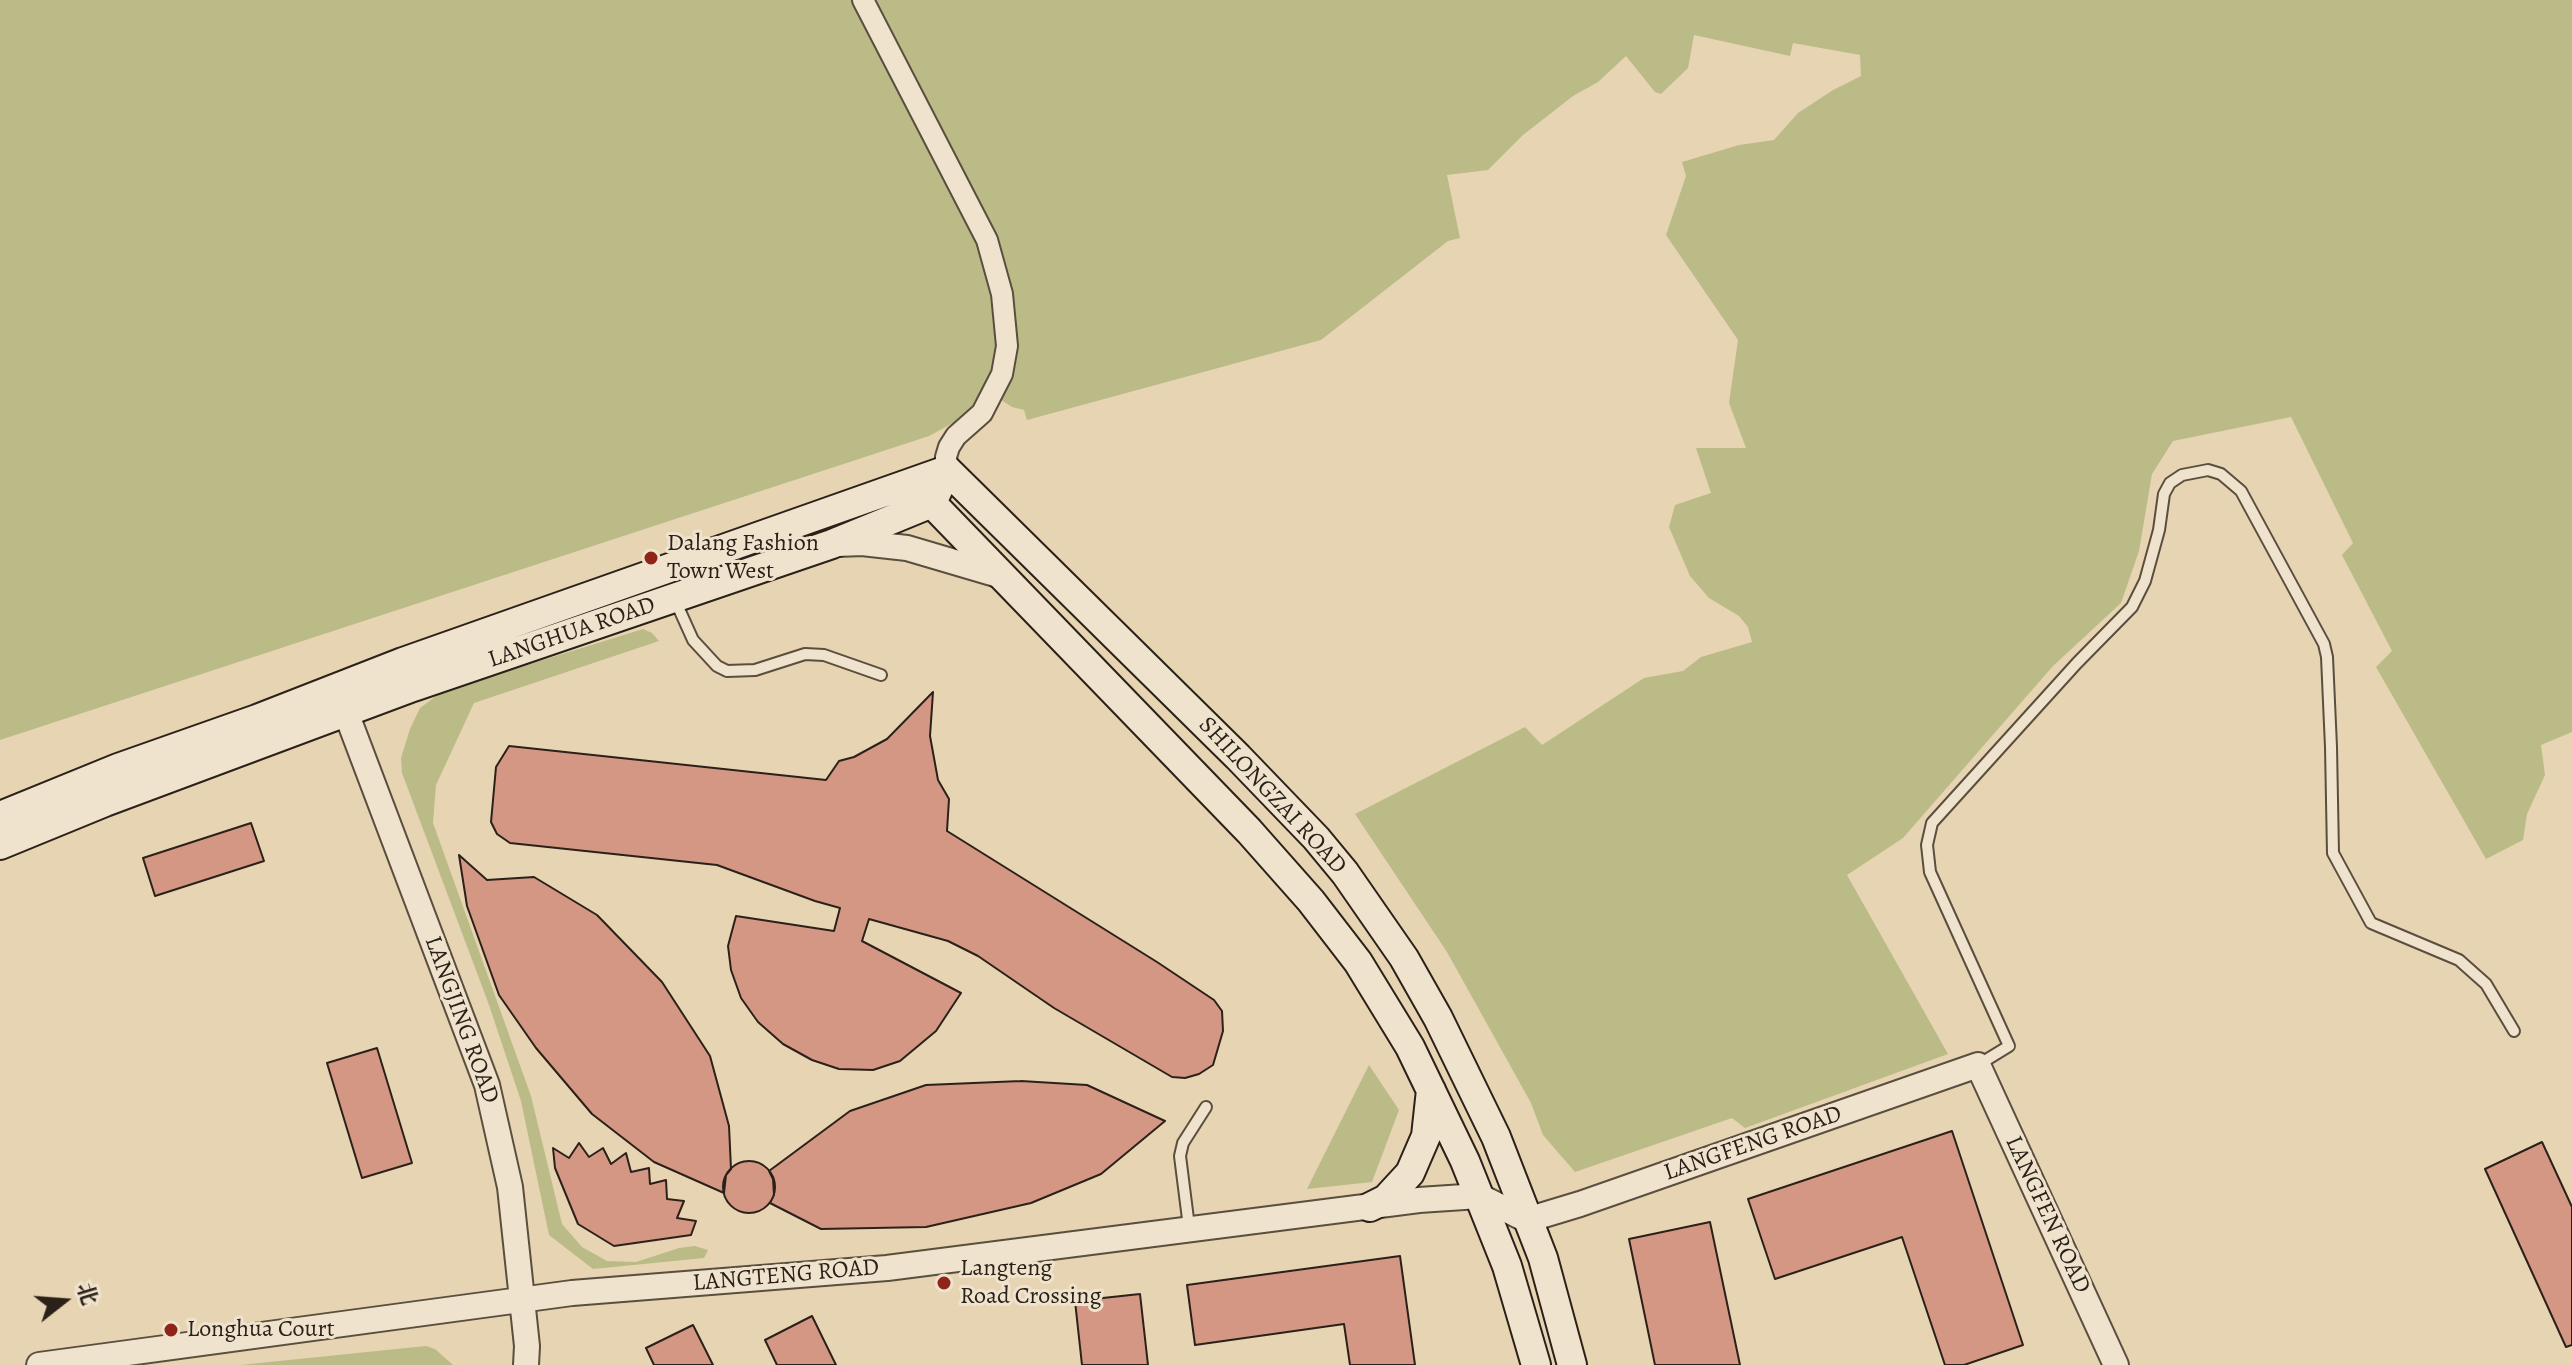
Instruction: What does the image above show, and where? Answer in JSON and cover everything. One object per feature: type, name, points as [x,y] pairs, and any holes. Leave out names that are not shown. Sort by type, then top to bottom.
[{"type":"main road","name":"LANGHUA ROAD","points":[[0,845],[342,701],[403,662],[947,470]]},
{"type":"main road","points":[[932,503],[947,470]]},
{"type":"main road","name":"SHILONGZAI ROAD","points":[[947,470],[1238,757],[1316,838],[1345,873],[1404,958],[1438,1018],[1496,1137],[1543,1258],[1572,1365]]},
{"type":"main road","name":"SHILONGZAI ROAD","points":[[912,482],[1199,777],[1311,901],[1378,993],[1431,1090],[1479,1196],[1507,1266],[1536,1365]]},
{"type":"main road","name":"LANGHUA ROAD","points":[[0,816],[118,768],[674,597],[832,544],[932,503]]},
{"type":"main road","points":[[1370,1207],[1386,1199],[1410,1173],[1426,1136],[1431,1090]]},
{"type":"street","points":[[863,0],[987,240],[1002,294],[1007,346],[1002,374],[982,413],[956,436],[949,447],[947,470]]},
{"type":"street","points":[[832,544],[862,543],[907,548],[1002,576]]},
{"type":"street","name":"LANGJING ROAD","points":[[342,701],[487,1085],[510,1187],[526,1365]]},
{"type":"street","name":"LANGFENG ROAD","points":[[1527,1220],[1978,1065]]},
{"type":"street","name":"LANGFEN ROAD","points":[[1978,1065],[2116,1365]]},
{"type":"street","points":[[1479,1196],[1527,1220]]},
{"type":"street","name":"LANGTENG ROAD","points":[[39,1365],[572,1293],[887,1268],[1419,1200],[1479,1196]]},
{"type":"lane","points":[[1978,1065],[2009,1046],[1930,872],[1927,845],[1932,823],[2132,607],[2145,581],[2159,530],[2164,494],[2170,483],[2182,475],[2208,470],[2221,474],[2241,491],[2324,644],[2331,732],[2333,853],[2371,923],[2459,960],[2486,984],[2514,1031]]},
{"type":"lane","points":[[674,597],[693,640],[717,666],[727,671],[755,670],[805,654],[824,655],[881,675]]},
{"type":"lane","points":[[1190,1229],[1180,1156],[1183,1143],[1206,1107]]},
{"type":"green space","points":[[0,0],[2572,0],[2572,732],[2541,745],[2545,775],[2527,814],[2523,840],[2486,859],[2376,667],[2392,651],[2342,555],[2353,543],[2291,417],[2173,441],[2152,474],[2139,551],[2121,603],[2053,666],[1903,838],[1847,875],[1948,1054],[1745,1128],[1732,1118],[1575,1172],[1543,1135],[1531,1103],[1447,952],[1355,814],[1525,727],[1542,745],[1644,678],[1683,671],[1701,657],[1752,642],[1748,627],[1739,616],[1709,598],[1690,576],[1669,527],[1675,505],[1711,493],[1696,448],[1746,448],[1729,403],[1738,340],[1666,235],[1686,176],[1682,162],[1739,145],[1774,140],[1798,113],[1861,76],[1860,55],[1793,43],[1790,56],[1694,35],[1688,68],[1661,94],[1655,92],[1626,56],[1598,82],[1573,96],[1523,135],[1488,170],[1447,175],[1460,238],[1448,241],[1321,340],[1027,420],[1024,410],[1012,407],[987,391],[964,417],[929,436],[0,740]]},
{"type":"green space","points":[[643,629],[659,641],[474,703],[436,785],[433,823],[531,1096],[562,1224],[582,1247],[607,1261],[636,1262],[695,1246],[708,1250],[704,1258],[593,1269],[549,1235],[521,1101],[489,1005],[402,773],[401,758],[420,708],[443,691]]},
{"type":"green space","points":[[1369,1065],[1399,1110],[1372,1182],[1307,1189]]},
{"type":"green space","points":[[426,1346],[435,1349],[453,1365],[240,1365]]},
{"type":"building","points":[[933,692],[930,736],[938,780],[949,799],[947,831],[1214,1000],[1222,1011],[1223,1031],[1213,1065],[1199,1074],[1185,1078],[1172,1077],[1054,1008],[978,956],[948,941],[869,919],[862,941],[961,993],[936,1031],[900,1061],[873,1070],[839,1069],[812,1060],[783,1044],[758,1022],[741,998],[731,970],[728,946],[736,916],[834,931],[840,908],[717,865],[510,843],[497,834],[491,822],[496,767],[509,746],[826,780],[839,761],[854,757],[887,739]]},
{"type":"building","points":[[251,823],[264,861],[155,896],[143,858]]},
{"type":"building","points":[[459,855],[487,880],[534,877],[597,915],[662,982],[710,1056],[729,1126],[731,1169],[726,1175],[724,1193],[654,1162],[592,1114],[536,1048],[499,995],[467,906]]},
{"type":"building","points":[[377,1048],[412,1163],[362,1178],[327,1063]]},
{"type":"building","points":[[1021,1081],[1087,1085],[1165,1121],[1101,1174],[1031,1203],[926,1227],[821,1229],[770,1203],[774,1195],[769,1171],[850,1111],[926,1085]]},
{"type":"building","points":[[1952,1131],[2023,1345],[1964,1365],[1945,1365],[1902,1237],[1775,1279],[1748,1199]]},
{"type":"building","points":[[2542,1142],[2572,1207],[2572,1345],[2566,1347],[2485,1169]]},
{"type":"building","points":[[579,1143],[589,1157],[603,1148],[611,1164],[626,1153],[631,1172],[649,1168],[650,1184],[666,1180],[667,1199],[684,1201],[677,1218],[696,1221],[691,1235],[614,1246],[578,1224],[555,1168],[553,1148],[569,1158]]},
{"type":"building","points":[[749,1161],[767,1169],[775,1187],[767,1205],[749,1213],[731,1205],[723,1187],[731,1169]]},
{"type":"building","points":[[1710,1222],[1740,1365],[1655,1365],[1629,1239]]},
{"type":"building","points":[[1400,1256],[1415,1365],[1350,1365],[1344,1324],[1195,1345],[1187,1285]]},
{"type":"building","points":[[1140,1294],[1148,1365],[1082,1365],[1075,1301]]},
{"type":"building","points":[[812,1316],[836,1365],[777,1365],[765,1340]]},
{"type":"building","points":[[693,1325],[713,1365],[654,1365],[646,1348]]},
{"type":"place","name":"Dalang Fashion Town West","points":[[651,558]]},
{"type":"place","name":"Langteng Road Crossing","points":[[944,1283]]},
{"type":"place","name":"Longhua Court","points":[[171,1330]]}]
